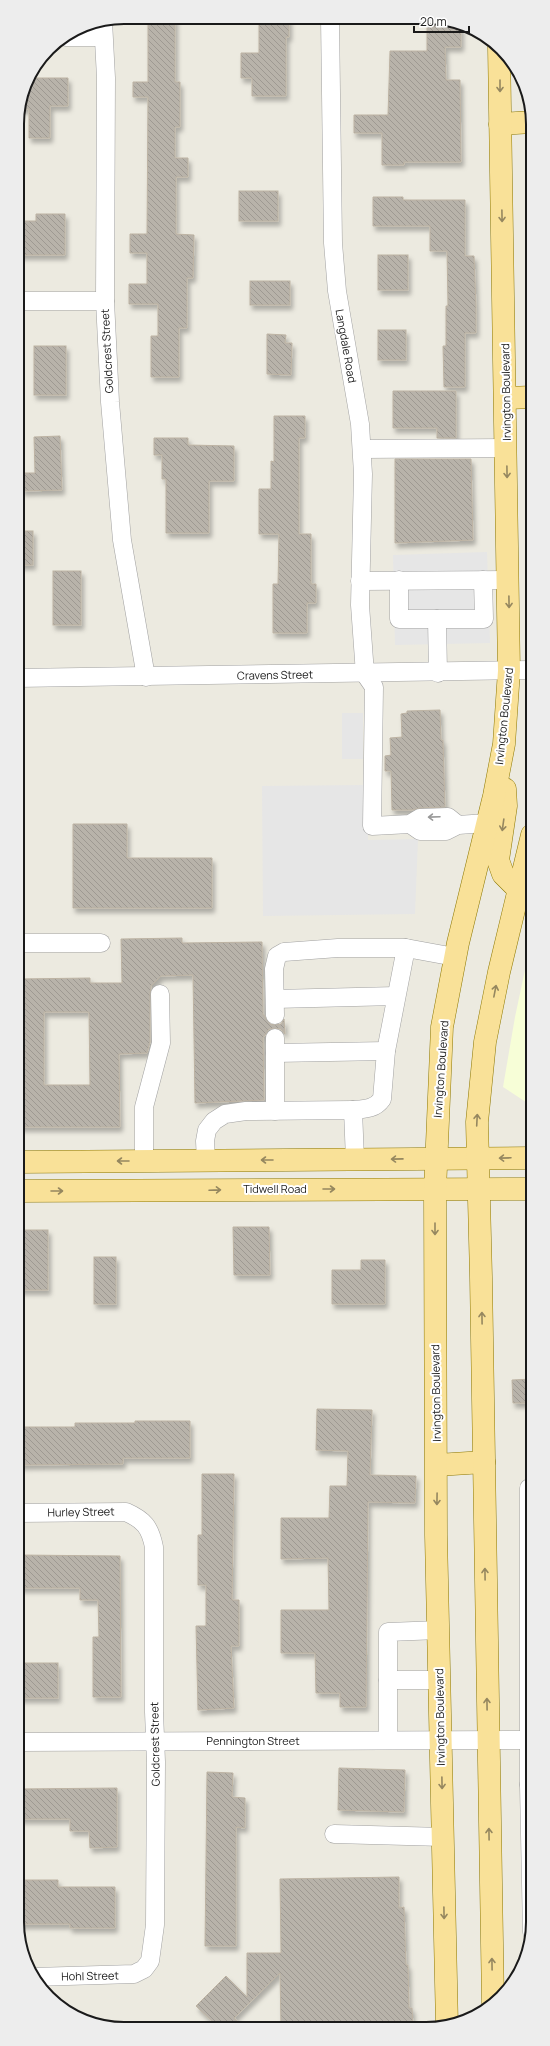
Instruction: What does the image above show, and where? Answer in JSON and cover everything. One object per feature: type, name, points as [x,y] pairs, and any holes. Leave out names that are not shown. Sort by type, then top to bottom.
[{"type":"main road","name":"Irvington Boulevard","points":[[447,2020],[436,1535],[438,1465],[435,1190],[442,1027],[455,958],[504,744],[510,671],[499,56]]},
{"type":"main road","points":[[500,124],[526,122]]},
{"type":"main road","points":[[506,398],[526,397]]},
{"type":"main road","points":[[493,1996],[477,1122],[485,1042],[499,972],[525,889],[503,874],[498,860],[506,806],[504,744]]},
{"type":"main road","points":[[24,1162],[526,1158]]},
{"type":"main road","points":[[193,1191],[200,1161]]},
{"type":"main road","name":"Tidwell Road","points":[[24,1191],[526,1189]]},
{"type":"main road","points":[[438,1465],[484,1462]]},
{"type":"street","name":"Langdale Road","points":[[330,24],[333,243],[337,291],[360,424],[362,449],[360,605],[365,674]]},
{"type":"street","points":[[80,34],[103,29]]},
{"type":"street","name":"Goldcrest Street","points":[[103,29],[106,78],[105,301],[115,478],[123,548],[146,677]]},
{"type":"street","points":[[24,301],[105,301]]},
{"type":"street","points":[[362,449],[507,448]]},
{"type":"street","points":[[399,580],[399,619],[484,619],[483,580]]},
{"type":"street","points":[[360,581],[508,580]]},
{"type":"street","points":[[437,619],[438,673]]},
{"type":"street","name":"Cravens Street","points":[[24,678],[438,673],[526,670]]},
{"type":"street","points":[[365,674],[374,687],[372,826],[410,824],[420,818],[448,817],[458,825],[487,823]]},
{"type":"street","points":[[24,943],[101,942]]},
{"type":"street","points":[[396,996],[275,1007],[274,969],[278,956],[284,952],[338,948],[406,948],[455,958]]},
{"type":"street","points":[[200,1161],[207,1130],[214,1121],[225,1114],[275,1111],[353,1110],[370,1108],[378,1104],[382,1099],[386,1051],[406,948]]},
{"type":"street","points":[[144,1161],[144,1106],[161,1043],[160,994]]},
{"type":"street","points":[[275,1111],[275,1045],[386,1051]]},
{"type":"street","points":[[353,1110],[355,1160]]},
{"type":"street","name":"Hurley Street","points":[[24,1513],[126,1512],[141,1519]]},
{"type":"street","name":"Goldcrest Street","points":[[141,1519],[152,1533],[154,1547],[155,1925],[150,1961],[144,1969]]},
{"type":"street","points":[[388,1740],[388,1632],[438,1630]]},
{"type":"street","points":[[388,1680],[440,1680]]},
{"type":"street","name":"Pennington Street","points":[[24,1742],[526,1740]]},
{"type":"street","points":[[334,1834],[443,1837]]},
{"type":"street","name":"Hohl Street","points":[[41,1977],[115,1976],[134,1974],[144,1969]]},
{"type":"shaded area","points":[[487,552],[490,643],[395,645],[393,555]]},
{"type":"shaded area","points":[[342,713],[363,713],[363,759],[342,759]]},
{"type":"shaded area","points":[[367,785],[368,840],[418,839],[415,914],[263,916],[262,786]]},
{"type":"shaded area","points":[[526,965],[526,1102],[503,1087],[515,1017]]},
{"type":"building","points":[[148,24],[175,24],[175,82],[180,82],[180,127],[175,127],[175,158],[188,158],[188,177],[176,177],[176,234],[194,235],[193,278],[187,278],[187,328],[179,328],[179,377],[151,377],[151,336],[158,336],[158,304],[129,304],[129,284],[147,284],[147,253],[130,253],[130,234],[147,234],[148,97],[133,97],[133,82],[148,82]]},
{"type":"building","points":[[259,24],[289,24],[289,37],[286,37],[286,96],[252,96],[252,78],[241,78],[241,53],[259,53]]},
{"type":"building","points":[[427,24],[445,26],[461,30],[461,47],[445,47],[446,80],[460,80],[461,162],[404,162],[404,165],[382,165],[382,133],[354,133],[354,115],[388,115],[390,51],[427,51]]},
{"type":"building","points":[[35,78],[68,78],[68,106],[50,106],[50,138],[29,138],[29,109],[25,109],[27,98]]},
{"type":"building","points":[[239,191],[278,191],[278,221],[239,221]]},
{"type":"building","points":[[373,197],[403,197],[403,200],[465,200],[465,256],[474,256],[476,333],[465,333],[465,387],[444,387],[443,346],[446,346],[446,306],[448,306],[447,251],[430,251],[430,226],[373,226]]},
{"type":"building","points":[[36,214],[65,214],[65,255],[24,255],[24,221],[36,221]]},
{"type":"building","points":[[378,255],[408,255],[408,290],[378,290]]},
{"type":"building","points":[[250,281],[290,281],[290,305],[250,305]]},
{"type":"building","points":[[378,330],[406,330],[406,360],[378,360]]},
{"type":"building","points":[[267,334],[286,335],[285,343],[292,343],[291,375],[267,374]]},
{"type":"building","points":[[34,346],[66,346],[66,395],[34,395]]},
{"type":"building","points":[[393,391],[456,391],[456,438],[437,438],[437,428],[393,428]]},
{"type":"building","points":[[274,416],[305,416],[305,438],[299,438],[299,534],[311,534],[311,584],[316,584],[316,603],[307,603],[307,633],[273,633],[273,584],[278,584],[279,534],[259,534],[259,489],[271,489],[271,461],[274,462]]},
{"type":"building","points":[[60,436],[62,490],[24,491],[24,473],[35,473],[34,437]]},
{"type":"building","points":[[154,438],[188,438],[188,445],[234,446],[234,481],[209,481],[209,533],[166,533],[166,479],[162,479],[162,455],[154,455]]},
{"type":"building","points":[[395,459],[471,459],[473,540],[395,543]]},
{"type":"building","points":[[24,531],[33,531],[33,565],[24,565]]},
{"type":"building","points":[[53,571],[81,571],[81,625],[53,625]]},
{"type":"building","points":[[440,710],[441,740],[443,740],[445,807],[392,810],[391,771],[385,771],[385,756],[391,755],[390,738],[402,737],[401,714],[407,713],[407,711]]},
{"type":"building","points":[[73,824],[127,824],[127,858],[212,858],[212,908],[73,908]]},
{"type":"building","points":[[182,938],[182,943],[262,942],[263,1015],[270,1024],[275,1025],[281,1024],[284,1019],[285,1034],[281,1029],[269,1029],[263,1038],[264,1100],[195,1103],[193,975],[161,976],[151,986],[150,1042],[147,1053],[119,1054],[120,1127],[24,1127],[24,979],[90,978],[90,983],[122,983],[121,939]],"holes":[[[44,1012],[89,1012],[90,1085],[44,1085]]]},
{"type":"building","points":[[233,1227],[269,1227],[270,1275],[234,1275]]},
{"type":"building","points":[[24,1230],[48,1230],[48,1290],[24,1290]]},
{"type":"building","points":[[94,1257],[116,1257],[116,1304],[94,1304]]},
{"type":"building","points":[[361,1260],[385,1260],[385,1304],[332,1304],[332,1270],[361,1270]]},
{"type":"building","points":[[526,1379],[526,1403],[513,1403],[512,1380]]},
{"type":"building","points":[[317,1409],[372,1410],[370,1475],[416,1476],[415,1503],[368,1502],[366,1707],[340,1707],[340,1693],[316,1693],[315,1653],[281,1653],[281,1610],[329,1610],[328,1558],[281,1559],[281,1518],[329,1518],[330,1486],[347,1486],[348,1451],[316,1450]]},
{"type":"building","points":[[135,1421],[190,1421],[190,1458],[123,1458],[123,1464],[24,1465],[24,1427],[75,1427],[75,1423],[135,1423]]},
{"type":"building","points":[[202,1474],[234,1474],[232,1600],[239,1600],[239,1646],[231,1646],[234,1708],[198,1710],[196,1626],[206,1626],[206,1585],[198,1585],[198,1535],[202,1535]]},
{"type":"building","points":[[24,1555],[120,1556],[121,1697],[93,1697],[93,1637],[99,1637],[98,1600],[80,1600],[80,1588],[24,1588]]},
{"type":"building","points":[[24,1663],[58,1663],[58,1698],[24,1698]]},
{"type":"building","points":[[339,1768],[405,1770],[404,1812],[338,1810]]},
{"type":"building","points":[[207,1772],[233,1773],[232,1797],[245,1798],[245,1828],[236,1827],[236,1946],[205,1946]]},
{"type":"building","points":[[117,1788],[117,1847],[90,1848],[89,1831],[70,1831],[70,1819],[24,1819],[24,1789]]},
{"type":"building","points":[[399,1877],[399,1908],[404,1907],[409,2008],[412,2008],[413,2022],[281,2022],[280,1973],[234,2018],[238,2022],[213,2022],[196,2006],[226,1976],[247,1997],[247,1953],[281,1953],[280,1879]]},
{"type":"building","points":[[24,1880],[58,1880],[58,1887],[115,1887],[115,1928],[70,1928],[70,1924],[24,1924]]}]
